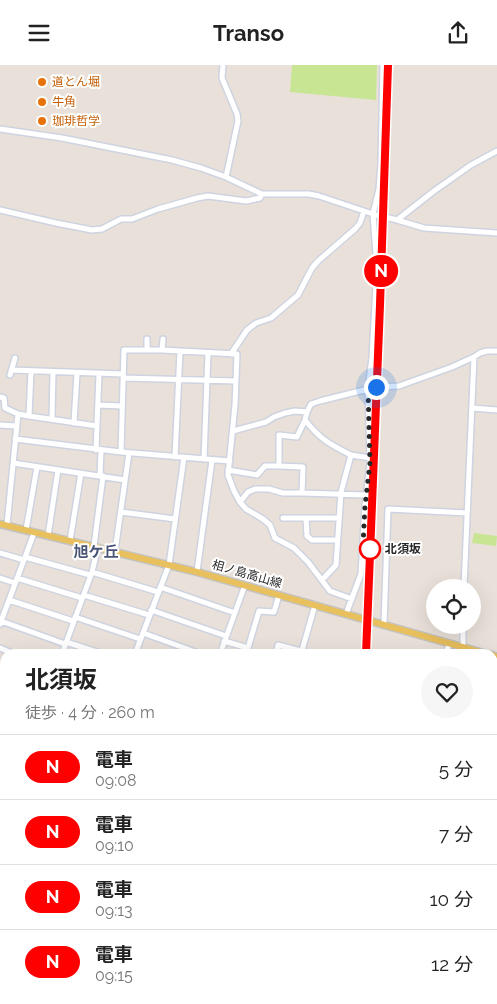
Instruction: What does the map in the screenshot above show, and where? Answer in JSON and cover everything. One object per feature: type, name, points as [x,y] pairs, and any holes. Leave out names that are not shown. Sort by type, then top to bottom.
[{"type":"main road","name":"相ノ島高山線","points":[[3,524],[197,572],[470,649]]},
{"type":"street","points":[[223,65],[222,78],[237,114],[238,121],[226,177]]},
{"type":"street","points":[[346,614],[361,574],[370,458],[368,389],[372,357],[377,267],[373,214],[379,189],[382,163],[383,65]]},
{"type":"street","points":[[0,129],[62,138],[172,160],[226,177],[262,194],[309,194],[319,196],[424,228],[497,233]]},
{"type":"street","points":[[397,220],[471,165],[497,151]]},
{"type":"street","points":[[0,210],[92,230],[102,229],[121,219],[132,219],[158,209],[197,198],[208,196],[246,201],[260,198],[262,194]]},
{"type":"street","points":[[231,354],[247,331],[256,323],[271,318],[298,295],[312,268],[355,229],[360,223],[364,211]]},
{"type":"street","points":[[147,339],[147,350]]},
{"type":"street","points":[[162,350],[163,339]]},
{"type":"street","points":[[120,452],[124,350],[162,350],[237,355],[233,431],[228,470],[230,482],[240,502],[246,509],[270,525],[275,538],[294,548],[308,562],[330,591],[352,599]]},
{"type":"street","points":[[175,457],[180,351]]},
{"type":"street","points":[[279,466],[279,435],[297,437],[312,404],[376,387],[399,386],[480,353],[497,351]]},
{"type":"street","points":[[204,459],[208,353]]},
{"type":"street","points":[[464,579],[474,357]]},
{"type":"street","points":[[15,358],[11,372],[99,373],[123,376],[236,381]]},
{"type":"street","points":[[29,416],[31,371]]},
{"type":"street","points":[[52,419],[54,372]]},
{"type":"street","points":[[74,423],[77,373]]},
{"type":"street","points":[[64,649],[91,574],[96,547],[101,476],[97,426],[99,373]]},
{"type":"street","points":[[0,397],[4,398],[5,408],[18,414],[97,426]]},
{"type":"street","points":[[98,405],[122,406]]},
{"type":"street","points":[[472,408],[497,410]]},
{"type":"street","points":[[233,431],[266,422],[285,413],[295,411],[307,412]]},
{"type":"street","points":[[3,524],[13,463],[18,414]]},
{"type":"street","points":[[305,420],[317,435],[332,446],[351,455],[370,458]]},
{"type":"street","points":[[0,425],[16,426]]},
{"type":"street","points":[[16,439],[98,450],[230,461]]},
{"type":"street","points":[[115,551],[129,453]]},
{"type":"street","points":[[322,580],[336,565],[341,494],[351,455]]},
{"type":"street","points":[[136,649],[169,565],[184,457]]},
{"type":"street","points":[[197,572],[212,460]]},
{"type":"street","points":[[13,463],[125,480]]},
{"type":"street","points":[[228,470],[257,475],[265,466],[303,467],[302,493]]},
{"type":"street","points":[[26,530],[37,467]]},
{"type":"street","points":[[48,535],[58,470]]},
{"type":"street","points":[[70,541],[81,473]]},
{"type":"street","points":[[240,502],[248,492],[255,489],[269,489],[283,493],[366,495]]},
{"type":"street","points":[[384,624],[388,509],[467,513]]},
{"type":"street","points":[[121,512],[175,519]]},
{"type":"street","points":[[283,518],[339,518]]},
{"type":"street","points":[[306,518],[307,536],[312,540],[337,540]]},
{"type":"street","points":[[34,533],[1,622],[86,649]]},
{"type":"street","points":[[0,553],[159,590],[235,613]]},
{"type":"street","points":[[0,578],[150,613],[248,648],[259,611],[274,612],[279,595]]},
{"type":"street","points":[[222,649],[245,585]]},
{"type":"street","points":[[9,599],[140,639]]},
{"type":"street","points":[[0,604],[6,607]]},
{"type":"street","points":[[302,649],[315,605]]},
{"type":"street","points":[[142,633],[188,649]]},
{"type":"street","points":[[463,634],[463,647]]},
{"type":"street","points":[[447,649],[450,643]]},
{"type":"street","points":[[277,649],[278,645],[291,649]]},
{"type":"green space","points":[[292,65],[377,65],[376,100],[290,92]]},
{"type":"green space","points":[[474,533],[497,536],[496,546],[472,543]]},
{"type":"railway","points":[[366,649],[388,65]]},
{"type":"train","name":"N","points":[[366,649],[388,65]]},
{"type":"place","name":"道とん堀","points":[[42,82]]},
{"type":"place","name":"牛角","points":[[42,102]]},
{"type":"place","name":"珈琲哲学","points":[[42,121]]},
{"type":"place","name":"北須坂","points":[[370,549]]},
{"type":"district","name":"旭ケ丘","points":[[96,552]]},
{"type":"route","points":[[370,549],[363,545],[370,463],[368,389],[376,387]]}]
